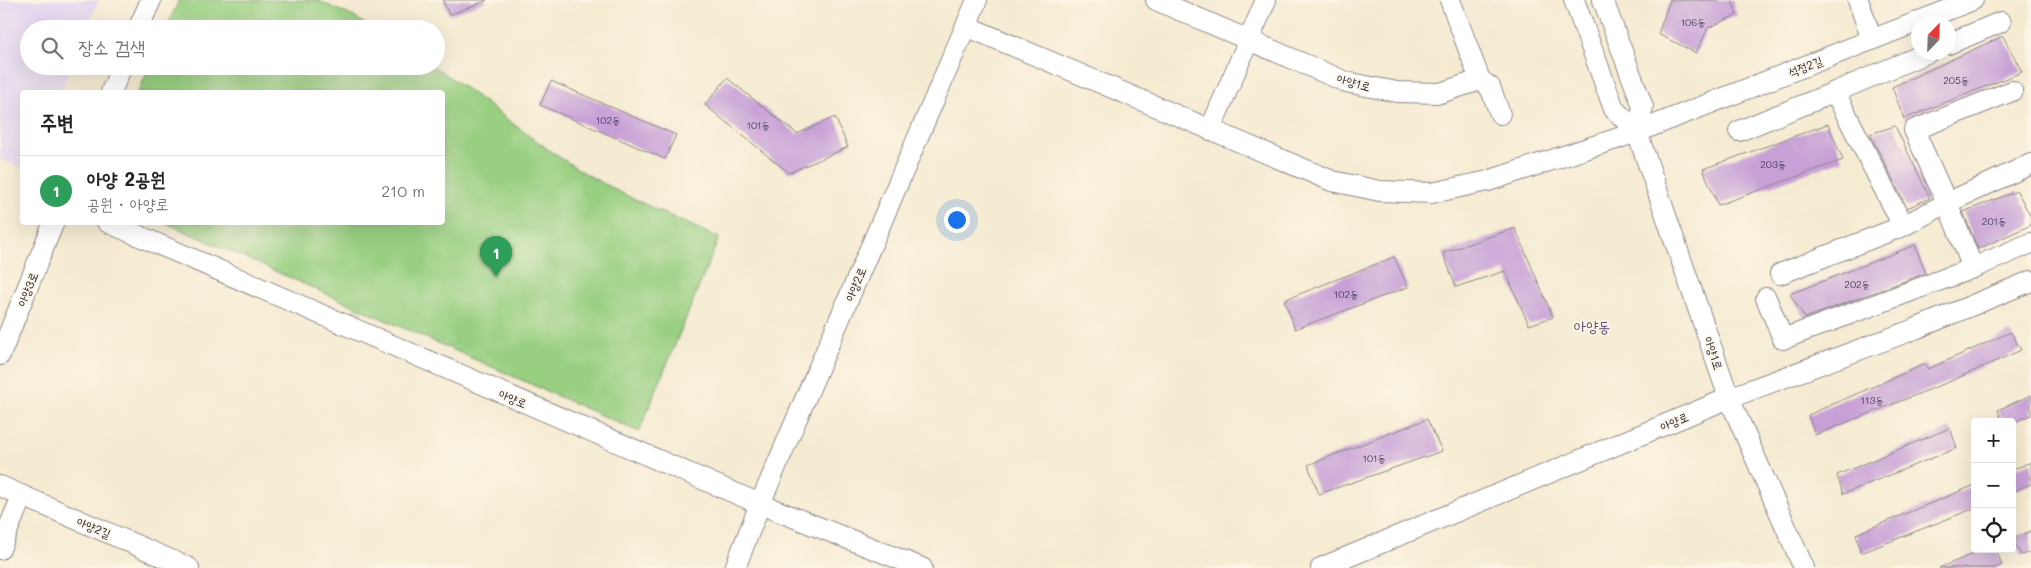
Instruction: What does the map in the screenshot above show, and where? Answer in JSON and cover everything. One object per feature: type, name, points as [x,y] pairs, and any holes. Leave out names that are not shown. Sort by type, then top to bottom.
[{"type":"street","points":[[142,20],[151,0]]},
{"type":"street","name":"아양2로","points":[[735,568],[760,504],[977,0]]},
{"type":"street","name":"아양1로","points":[[1156,0],[1346,82],[1397,92],[1440,93],[1480,80]]},
{"type":"street","points":[[1210,130],[1266,0]]},
{"type":"street","points":[[1450,0],[1480,80],[1490,87],[1500,114]]},
{"type":"street","name":"아양1로","points":[[1574,0],[1614,109],[1638,132],[1730,398],[1804,568]]},
{"type":"street","points":[[1604,0],[1643,107],[1638,132]]},
{"type":"street","points":[[1858,0],[1872,40]]},
{"type":"street","name":"석정2길","points":[[966,26],[1332,181],[1380,191],[1432,193],[1488,180],[1638,132],[1973,0]]},
{"type":"street","points":[[1956,41],[2001,22]]},
{"type":"street","points":[[1739,131],[1911,60]]},
{"type":"street","points":[[111,90],[118,75]]},
{"type":"street","points":[[1973,268],[1947,203],[1914,130],[2012,91]]},
{"type":"street","points":[[1834,92],[1903,226]]},
{"type":"street","points":[[1780,274],[1903,226],[1947,203],[2031,164]]},
{"type":"street","name":"아양3로","points":[[0,355],[53,225]]},
{"type":"street","name":"아양로","points":[[114,225],[760,504],[922,568]]},
{"type":"street","points":[[1766,298],[1783,339],[1973,268],[2031,243]]},
{"type":"street","name":"아양로","points":[[1321,568],[1730,398],[1915,329],[2031,281]]},
{"type":"street","name":"아양2길","points":[[0,486],[189,568]]},
{"type":"street","points":[[0,549],[22,496]]},
{"type":"shaded area","points":[[0,0],[99,0],[91,20],[20,20],[20,75],[67,75],[61,90],[20,90],[20,167],[0,159]]},
{"type":"green space","points":[[179,0],[317,0],[359,20],[170,20]]},
{"type":"green space","points":[[445,74],[548,149],[588,175],[636,200],[719,238],[639,432],[171,225],[445,225],[445,90],[139,90],[146,75]]},
{"type":"building","points":[[443,0],[486,0],[486,1],[449,15]]},
{"type":"building","points":[[1670,0],[1732,0],[1737,15],[1708,28],[1696,53],[1658,34]]},
{"type":"building","points":[[2003,36],[2022,72],[1904,119],[1892,87],[1951,60],[1956,60],[1956,58]]},
{"type":"building","points":[[727,78],[797,134],[835,117],[848,147],[789,173],[705,105]]},
{"type":"building","points":[[551,81],[676,135],[665,159],[540,105]]},
{"type":"building","points":[[1828,124],[1843,160],[1718,205],[1703,169]]},
{"type":"building","points":[[1895,126],[1930,198],[1907,208],[1870,134]]},
{"type":"building","points":[[2017,191],[2031,217],[2031,225],[1978,249],[1963,212]]},
{"type":"building","points":[[1515,228],[1553,317],[1529,325],[1505,271],[1456,287],[1443,253]]},
{"type":"building","points":[[1915,245],[1926,273],[1805,318],[1790,294]]},
{"type":"building","points":[[1394,257],[1408,287],[1295,329],[1284,300]]},
{"type":"building","points":[[2011,332],[2021,350],[1951,381],[1815,435],[1808,415],[1925,364],[1928,369]]},
{"type":"building","points":[[2031,395],[2031,415],[2016,421],[2016,418],[2001,418],[1998,410]]},
{"type":"building","points":[[1427,419],[1442,451],[1319,494],[1308,465]]},
{"type":"building","points":[[1950,428],[1957,448],[1843,494],[1837,475]]},
{"type":"building","points":[[2031,462],[2031,484],[2016,490],[2016,468]]},
{"type":"building","points":[[1971,487],[1971,510],[1861,553],[1856,534]]},
{"type":"building","points":[[2031,531],[2031,552],[2021,555],[2016,546],[2016,537]]},
{"type":"building","points":[[1975,553],[1998,553],[2002,565],[1995,568],[1939,568]]},
{"type":"place","name":"아양 2공원","points":[[496,277]]},
{"type":"district","name":"아양동","points":[[1592,326]]}]
